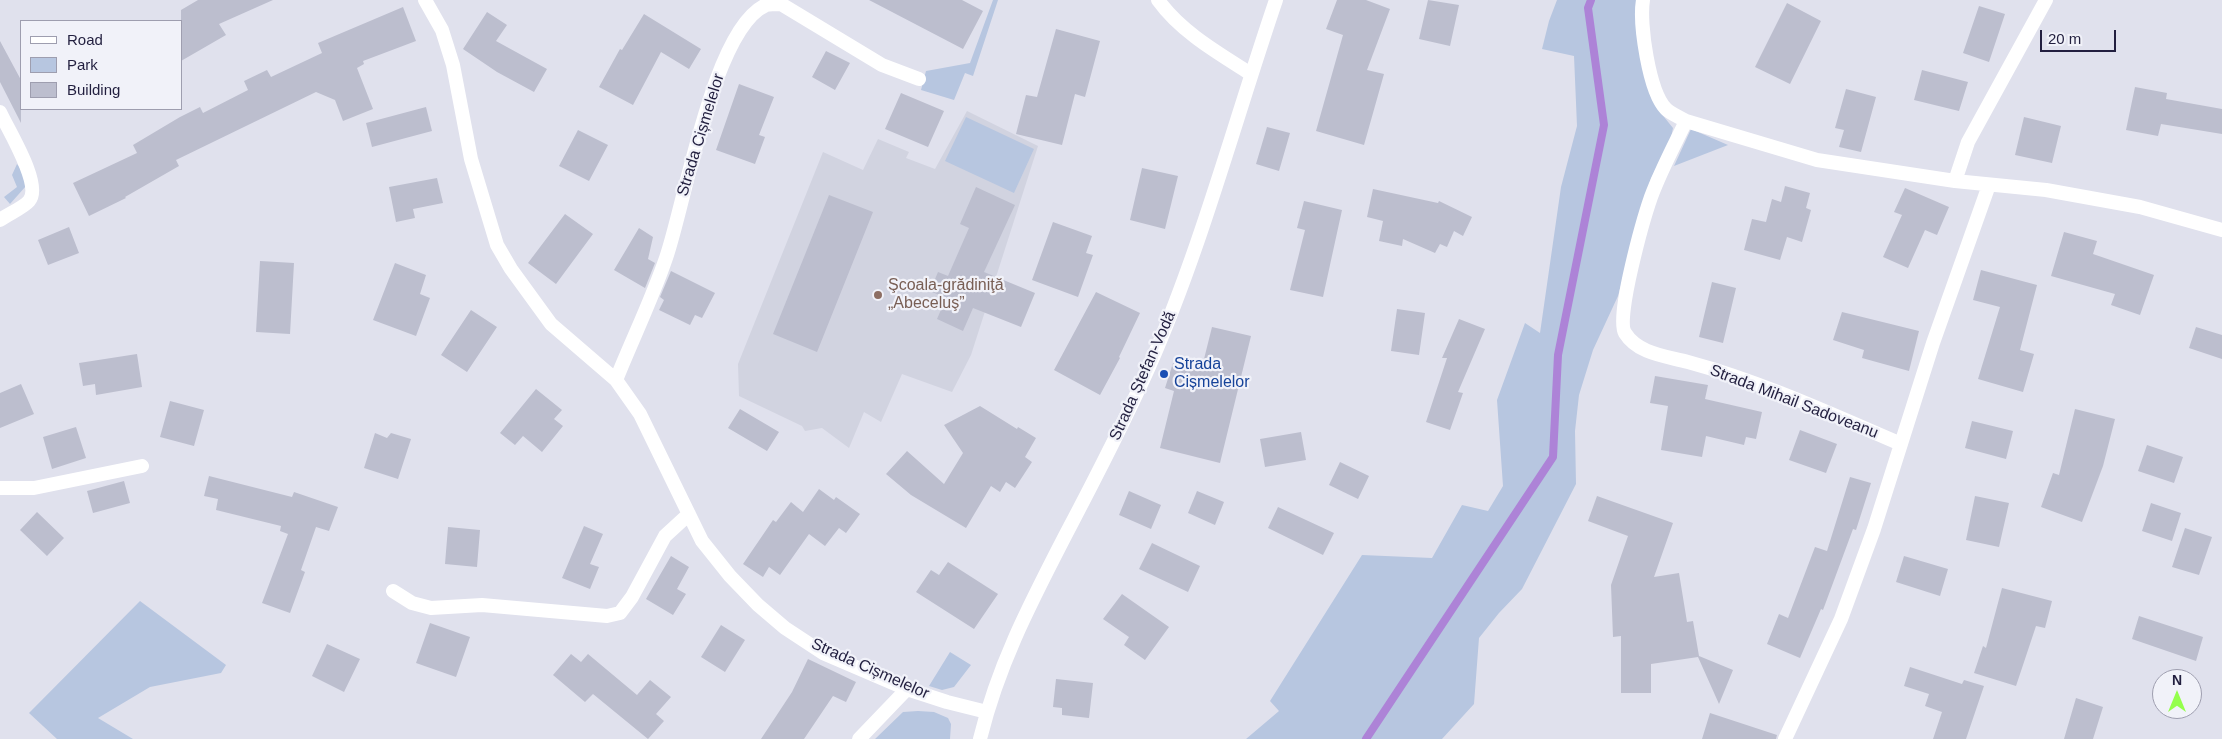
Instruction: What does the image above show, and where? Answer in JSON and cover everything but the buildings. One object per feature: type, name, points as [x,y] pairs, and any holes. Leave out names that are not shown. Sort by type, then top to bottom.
[{"type":"street","name":"Strada Cișmelelor","points":[[425,0],[442,30],[453,65],[471,159],[497,245],[551,324],[616,380],[640,414],[702,541],[730,576],[758,604],[785,628],[823,653],[907,689],[987,712]]},
{"type":"street","points":[[1158,0],[1176,21],[1210,48],[1251,74]]},
{"type":"street","name":"Strada Ștefan-Vodă","points":[[980,739],[987,712],[1012,641],[1111,448],[1152,359],[1203,225],[1276,0]]},
{"type":"street","points":[[1644,0],[1642,27],[1657,91],[1667,110],[1686,121],[1817,160],[1955,181],[2046,190],[2140,207],[2222,230]]},
{"type":"street","points":[[1955,181],[1968,142],[2046,0]]},
{"type":"street","name":"Strada Cișmelelor","points":[[616,380],[667,257],[714,84],[737,36],[755,13],[767,5],[781,4],[882,65],[919,79]]},
{"type":"street","points":[[0,112],[32,177],[33,192],[29,201],[0,220]]},
{"type":"street","name":"Strada Mihail Sadoveanu","points":[[1686,121],[1666,160],[1651,197],[1636,251],[1622,314],[1624,332],[1639,349],[1733,374],[1901,444]]},
{"type":"street","points":[[1785,739],[1841,619],[1874,529],[1933,343],[1990,184]]},
{"type":"street","points":[[0,488],[34,488],[142,466]]},
{"type":"street","points":[[393,592],[412,603],[431,608],[482,605],[607,616],[620,613],[632,597],[665,536],[690,514]]},
{"type":"street","points":[[859,739],[907,689]]},
{"type":"shaded area","name":"Şcoala-grădiniţă „Abeceluş”","points":[[967,111],[1038,146],[971,355],[952,392],[902,374],[881,422],[864,412],[849,448],[822,428],[805,431],[802,426],[739,396],[738,364],[823,152],[863,170],[878,139],[909,152],[906,158],[935,169]]},
{"type":"green space","points":[[993,0],[998,0],[973,76],[965,73],[954,100],[921,90],[926,71],[970,63]]},
{"type":"green space","points":[[1557,0],[1638,0],[1649,89],[1656,107],[1673,128],[1670,143],[1651,178],[1618,296],[1593,350],[1579,395],[1575,431],[1576,484],[1522,589],[1479,638],[1474,704],[1442,739],[1246,739],[1279,711],[1270,701],[1362,555],[1432,558],[1462,505],[1488,511],[1503,486],[1497,400],[1525,323],[1540,333],[1561,187],[1577,126],[1574,56],[1542,49],[1549,21]]},
{"type":"green space","points":[[966,117],[1034,149],[1014,193],[945,161]]},
{"type":"green space","points":[[1691,129],[1728,145],[1674,166]]},
{"type":"green space","points":[[17,164],[26,176],[26,186],[10,204],[4,197],[17,187],[12,175]]},
{"type":"green space","points":[[140,601],[226,665],[221,673],[150,687],[98,718],[133,739],[57,739],[29,713]]},
{"type":"green space","points":[[950,652],[971,665],[954,687],[942,690],[929,686]]},
{"type":"green space","points":[[903,712],[934,712],[948,718],[951,724],[950,739],[875,739]]},
{"type":"waterway","points":[[1366,739],[1553,457],[1558,355],[1604,125],[1588,8],[1591,0]]},
{"type":"place","name":"Şcoala-grădiniţă „Abeceluş”","points":[[878,295]]},
{"type":"place","name":"Strada Cișmelelor","points":[[1164,374]]}]
